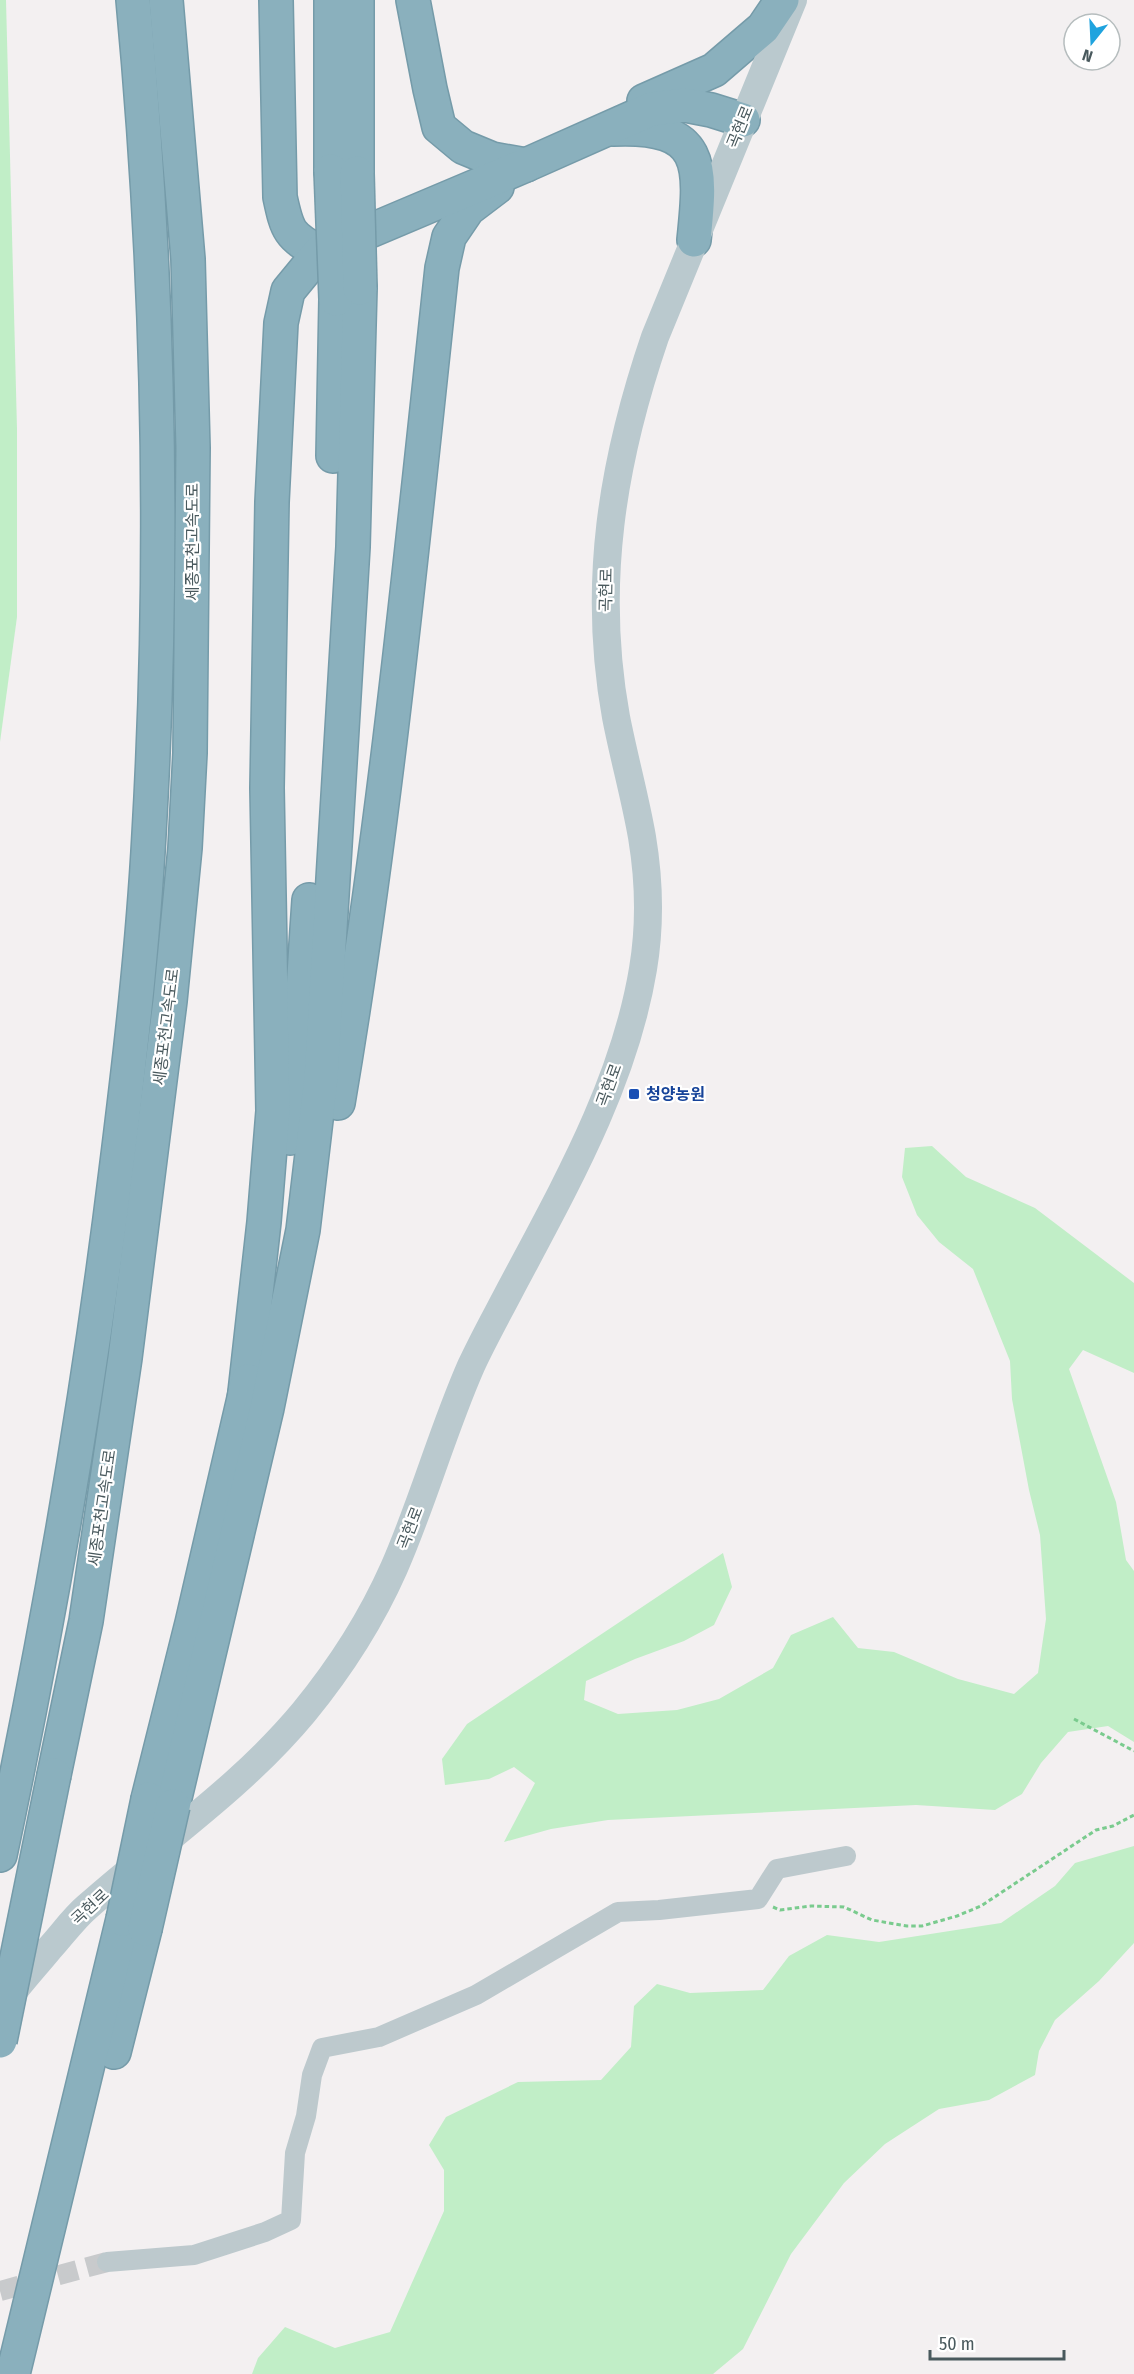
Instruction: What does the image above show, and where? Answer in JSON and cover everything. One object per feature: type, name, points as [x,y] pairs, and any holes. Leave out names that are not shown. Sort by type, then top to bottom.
[{"type":"highway","name":"세종포천고속도로","points":[[0,1855],[68,1500],[88,1380],[123,1112],[138,975],[149,835],[155,673],[156,352],[150,211],[133,0]]},
{"type":"highway","name":"세종포천고속도로","points":[[0,2041],[86,1622],[125,1358],[170,1002],[185,848],[190,742],[193,448],[188,259],[166,0]]},
{"type":"highway","points":[[276,0],[279,197],[286,224],[300,242],[320,252]]},
{"type":"highway","points":[[34,2374],[161,1803],[255,1405],[279,1223],[297,1079],[348,293],[344,172],[331,0]]},
{"type":"highway","points":[[344,172],[357,0]]},
{"type":"highway","points":[[413,0],[429,89],[440,127],[463,147],[492,159],[526,165]]},
{"type":"highway","points":[[602,129],[651,96],[714,70],[763,28],[782,0]]},
{"type":"highway","points":[[255,1405],[264,1222],[273,1111],[267,788],[272,502],[281,323],[288,291],[320,252],[652,109],[685,105],[743,120]]},
{"type":"highway","points":[[602,129],[641,128],[664,134],[686,145],[696,165],[699,192],[694,240]]},
{"type":"highway","points":[[255,1405],[316,1229],[356,999],[396,694],[441,280],[449,237],[468,208],[526,165]]},
{"type":"highway","points":[[13,2374],[134,1924]]},
{"type":"main road","name":"곡현로","points":[[0,2010],[12,1992],[83,1910],[222,1796],[265,1756],[305,1710],[344,1659],[369,1618],[393,1571],[473,1361],[568,1181],[613,1078],[634,1012],[644,966],[646,890],[643,840],[616,716],[607,654],[605,604],[607,557],[623,443],[638,387],[655,337],[793,0]]},
{"type":"street","points":[[107,2262],[194,2255],[265,2232],[291,2220],[294,2153],[306,2116],[312,2074],[322,2048],[380,2037],[476,1995],[618,1912],[758,1899],[777,1869],[846,1856]]},
{"type":"path","points":[[1074,1719],[1134,1751]]},
{"type":"path","points":[[758,1899],[780,1910],[811,1906],[844,1907],[872,1920],[922,1926],[981,1906],[1096,1830],[1113,1826],[1134,1815]]},
{"type":"green space","points":[[0,0],[6,0],[17,429],[17,617],[0,742]]},
{"type":"green space","points":[[932,1146],[966,1177],[1035,1208],[1134,1283],[1134,1373],[1083,1350],[1069,1369],[1116,1502],[1126,1560],[1134,1571],[1134,1742],[1108,1726],[1068,1732],[1041,1763],[1022,1794],[995,1810],[916,1805],[608,1820],[551,1829],[504,1842],[535,1783],[514,1767],[489,1779],[445,1785],[442,1759],[467,1724],[723,1553],[732,1587],[714,1625],[684,1641],[635,1659],[586,1681],[584,1700],[618,1714],[677,1710],[719,1699],[773,1668],[791,1635],[833,1617],[858,1648],[894,1652],[958,1679],[1014,1694],[1038,1673],[1046,1619],[1040,1535],[1012,1399],[1010,1361],[973,1269],[939,1242],[917,1215],[902,1177],[905,1148]]},
{"type":"green space","points":[[1134,1846],[1134,1943],[1099,1981],[1055,2020],[1039,2051],[1035,2075],[989,2100],[939,2109],[885,2144],[844,2183],[791,2254],[743,2349],[713,2374],[252,2374],[258,2358],[285,2327],[335,2348],[390,2332],[444,2211],[444,2170],[429,2145],[446,2117],[518,2082],[601,2080],[631,2047],[634,2006],[657,1984],[690,1993],[763,1990],[789,1956],[827,1935],[879,1942],[1001,1923],[1055,1886],[1075,1863]]},
{"type":"tunnel","points":[[0,2291],[107,2262]]},
{"type":"place","name":"청양농원","points":[[634,1094]]}]
